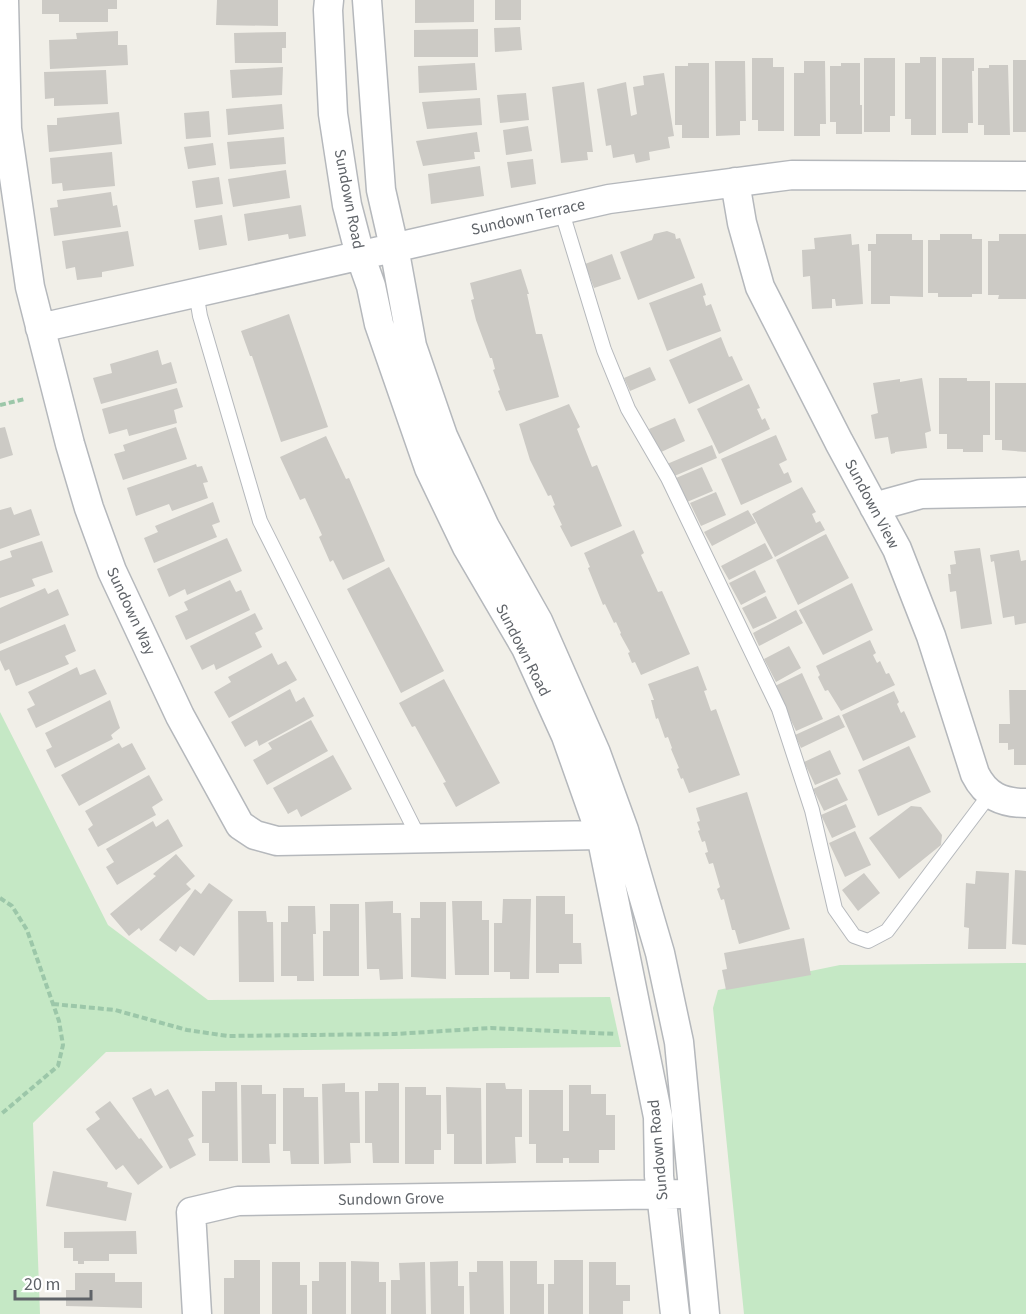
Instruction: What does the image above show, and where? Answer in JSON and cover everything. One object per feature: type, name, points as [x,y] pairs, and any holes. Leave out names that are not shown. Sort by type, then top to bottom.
[{"type":"street","name":"Sundown Way","points":[[4,0],[7,129],[30,287],[89,508],[112,571],[180,716],[240,825],[255,835],[277,840],[613,832]]},
{"type":"street","name":"Sundown Road","points":[[329,0],[333,114],[347,205],[371,286],[379,324],[429,468],[467,547],[526,648],[613,832],[660,953],[676,1024],[705,1314]]},
{"type":"street","name":"Sundown Road","points":[[367,0],[381,190],[412,346],[443,436],[485,527],[538,621],[596,753],[613,832],[658,1117],[661,1195],[675,1314]]},
{"type":"street","name":"Sundown Terrace","points":[[40,328],[609,199],[792,175],[1026,176]]},
{"type":"street","name":"Sundown View","points":[[735,182],[742,223],[760,287],[897,549],[931,636],[972,765],[979,781],[990,794]]},
{"type":"street","points":[[874,507],[921,494],[1026,492]]},
{"type":"street","points":[[990,794],[1005,802],[1026,803]]},
{"type":"street","name":"Sundown Grove","points":[[197,1314],[191,1212],[238,1201],[693,1194]]},
{"type":"lane","points":[[561,209],[604,350],[628,409],[668,478],[779,709],[812,810],[835,909],[854,936],[868,941],[887,931],[990,794]]},
{"type":"lane","points":[[196,292],[200,316],[261,520],[419,838]]},
{"type":"path","points":[[0,405],[25,399]]},
{"type":"path","points":[[0,898],[12,906],[27,930],[59,1021],[63,1045],[58,1066],[0,1116]]},
{"type":"path","points":[[53,1004],[116,1010],[187,1030],[228,1036],[395,1034],[491,1028],[617,1034]]},
{"type":"green space","points":[[0,712],[108,925],[208,1000],[610,997],[621,1047],[106,1052],[33,1123],[40,1314],[0,1314]]},
{"type":"green space","points":[[1026,963],[1026,1314],[744,1314],[713,1008],[718,990],[840,965]]},
{"type":"building","points":[[42,0],[117,0],[117,9],[108,9],[108,22],[59,22],[59,14],[42,14]]},
{"type":"building","points":[[217,0],[278,0],[278,26],[216,25]]},
{"type":"building","points":[[415,0],[474,0],[474,22],[415,23]]},
{"type":"building","points":[[495,0],[521,0],[521,20],[495,20]]},
{"type":"building","points":[[520,27],[522,50],[495,52],[494,28]]},
{"type":"building","points":[[478,29],[478,57],[414,57],[414,30]]},
{"type":"building","points":[[118,31],[118,45],[127,45],[128,65],[50,69],[49,40],[77,39],[76,33]]},
{"type":"building","points":[[286,32],[286,48],[282,48],[282,63],[235,63],[234,33]]},
{"type":"building","points":[[920,57],[936,57],[936,135],[911,135],[911,119],[905,119],[905,63],[920,63]]},
{"type":"building","points":[[752,58],[773,58],[773,67],[784,67],[784,131],[758,131],[758,120],[752,120]]},
{"type":"building","points":[[864,58],[895,58],[895,116],[890,116],[890,132],[864,132]]},
{"type":"building","points":[[942,58],[974,58],[973,123],[968,123],[968,133],[942,133]]},
{"type":"building","points":[[1013,60],[1026,60],[1026,132],[1013,132]]},
{"type":"building","points":[[715,61],[745,61],[746,121],[740,121],[740,135],[716,136]]},
{"type":"building","points":[[804,61],[825,61],[826,124],[820,124],[820,136],[794,136],[794,73],[804,73]]},
{"type":"building","points":[[475,63],[477,90],[419,93],[418,66]]},
{"type":"building","points":[[688,63],[709,63],[709,138],[682,138],[682,125],[675,125],[675,66],[688,66]]},
{"type":"building","points":[[841,63],[860,63],[862,134],[836,134],[836,122],[830,122],[830,66],[841,66]]},
{"type":"building","points":[[989,65],[1008,65],[1010,135],[984,135],[984,125],[978,125],[978,68],[989,68]]},
{"type":"building","points":[[283,67],[282,95],[232,98],[230,70]]},
{"type":"building","points":[[106,70],[108,104],[54,106],[54,98],[45,99],[44,72]]},
{"type":"building","points":[[664,73],[674,136],[668,137],[670,148],[649,152],[650,160],[636,163],[634,154],[613,158],[611,145],[606,146],[597,89],[626,82],[631,116],[637,114],[633,87],[644,85],[643,76]]},
{"type":"building","points":[[584,82],[593,152],[587,152],[588,160],[561,163],[552,87]]},
{"type":"building","points":[[526,93],[529,120],[500,123],[497,95]]},
{"type":"building","points":[[480,98],[482,125],[427,129],[422,102]]},
{"type":"building","points":[[282,104],[284,129],[228,135],[226,109]]},
{"type":"building","points":[[209,111],[211,137],[186,139],[184,113]]},
{"type":"building","points":[[119,112],[122,144],[49,152],[47,125],[57,125],[57,118]]},
{"type":"building","points":[[528,126],[532,151],[506,155],[503,130]]},
{"type":"building","points":[[477,132],[480,152],[474,152],[475,159],[423,166],[416,141]]},
{"type":"building","points":[[284,137],[286,164],[230,169],[227,142]]},
{"type":"building","points":[[213,143],[216,165],[188,169],[184,147]]},
{"type":"building","points":[[112,152],[115,186],[63,191],[62,183],[52,184],[50,158]]},
{"type":"building","points":[[533,159],[536,184],[511,188],[507,162]]},
{"type":"building","points":[[480,166],[484,196],[431,204],[428,174]]},
{"type":"building","points":[[286,170],[290,198],[233,207],[228,179]]},
{"type":"building","points":[[219,177],[223,204],[196,208],[192,181]]},
{"type":"building","points":[[111,192],[113,206],[117,205],[121,227],[54,236],[50,208],[58,207],[57,200]]},
{"type":"building","points":[[301,205],[306,236],[289,239],[288,234],[248,241],[244,214]]},
{"type":"building","points":[[222,215],[227,245],[199,250],[194,220]]},
{"type":"building","points":[[128,231],[134,266],[102,272],[102,277],[77,280],[75,267],[66,269],[62,241]]},
{"type":"building","points":[[667,231],[675,234],[676,239],[680,238],[695,278],[638,300],[620,252],[652,240],[654,234]]},
{"type":"building","points":[[851,234],[852,245],[859,244],[863,304],[836,306],[835,299],[832,299],[832,308],[812,309],[810,276],[803,277],[802,250],[815,249],[814,238]]},
{"type":"building","points":[[876,234],[912,234],[912,240],[923,240],[923,297],[890,296],[890,304],[871,304],[871,251],[868,251],[868,244],[876,244]]},
{"type":"building","points":[[940,234],[972,234],[972,239],[982,239],[982,294],[972,294],[972,297],[938,297],[938,293],[928,293],[928,240],[940,240]]},
{"type":"building","points":[[999,234],[1026,234],[1026,299],[998,299],[999,295],[988,295],[988,241],[999,241]]},
{"type":"building","points":[[612,254],[621,279],[594,288],[585,264]]},
{"type":"building","points":[[521,269],[529,294],[527,294],[536,334],[542,334],[559,397],[506,411],[498,391],[500,390],[493,370],[495,369],[492,358],[490,358],[476,320],[470,283]]},
{"type":"building","points":[[702,283],[706,295],[703,296],[706,306],[711,304],[721,331],[667,351],[649,303]]},
{"type":"building","points":[[289,314],[328,427],[281,442],[252,356],[250,356],[241,331]]},
{"type":"building","points":[[721,337],[729,357],[732,356],[743,380],[689,404],[669,360]]},
{"type":"building","points":[[158,350],[162,365],[171,362],[177,383],[101,404],[93,378],[112,373],[110,364]]},
{"type":"building","points":[[650,367],[656,380],[630,391],[624,378]]},
{"type":"building","points":[[922,378],[931,431],[925,433],[927,448],[891,454],[888,437],[875,439],[871,415],[878,413],[873,383]]},
{"type":"building","points":[[939,378],[990,381],[990,435],[983,435],[983,452],[947,449],[947,434],[939,434]]},
{"type":"building","points":[[995,383],[1026,383],[1026,452],[1002,450],[1002,440],[995,440]]},
{"type":"building","points":[[749,384],[760,408],[757,409],[762,420],[765,418],[770,429],[719,454],[697,409]]},
{"type":"building","points":[[177,388],[183,407],[174,410],[177,423],[129,436],[127,429],[109,434],[102,409]]},
{"type":"building","points":[[569,404],[580,427],[577,429],[592,467],[597,465],[622,526],[571,547],[560,526],[562,525],[553,506],[555,505],[551,495],[548,496],[530,460],[519,424]]},
{"type":"building","points":[[675,418],[685,441],[659,453],[649,429]]},
{"type":"building","points":[[5,427],[13,455],[0,459],[0,428]]},
{"type":"building","points":[[176,427],[187,459],[123,480],[114,454],[125,451],[123,445]]},
{"type":"building","points":[[776,435],[787,460],[779,464],[784,474],[788,472],[792,482],[741,505],[721,459]]},
{"type":"building","points":[[326,436],[346,479],[349,478],[385,561],[343,580],[333,560],[330,562],[319,537],[322,535],[305,498],[300,500],[280,457]]},
{"type":"building","points":[[712,445],[717,458],[672,477],[667,464]]},
{"type":"building","points":[[196,464],[197,467],[202,466],[208,482],[203,483],[208,498],[172,511],[169,504],[136,516],[127,488]]},
{"type":"building","points":[[702,467],[713,491],[687,502],[676,478]]},
{"type":"building","points":[[802,487],[816,512],[812,514],[816,523],[820,521],[825,530],[775,557],[752,514]]},
{"type":"building","points":[[716,492],[726,515],[701,526],[690,503]]},
{"type":"building","points":[[213,502],[220,522],[212,525],[217,537],[154,563],[144,538],[158,532],[155,526]]},
{"type":"building","points":[[11,507],[14,515],[31,509],[40,535],[0,549],[0,510]]},
{"type":"building","points":[[748,510],[756,523],[712,546],[704,532]]},
{"type":"building","points":[[634,530],[644,553],[641,555],[658,592],[662,591],[690,654],[641,675],[635,662],[632,663],[628,653],[630,652],[616,622],[614,623],[605,604],[603,605],[584,553]]},
{"type":"building","points":[[826,534],[849,578],[798,605],[776,560]]},
{"type":"building","points":[[227,538],[242,571],[187,595],[185,589],[169,597],[157,569]]},
{"type":"building","points":[[42,541],[53,572],[32,579],[35,586],[0,598],[0,561],[12,557],[10,551]]},
{"type":"building","points":[[765,543],[773,558],[729,580],[721,566]]},
{"type":"building","points":[[980,548],[992,624],[961,629],[956,591],[950,592],[948,574],[951,574],[950,565],[956,564],[954,551]]},
{"type":"building","points":[[1019,550],[1021,561],[1026,560],[1026,623],[1015,625],[1014,616],[1003,618],[994,561],[991,562],[990,555]]},
{"type":"building","points":[[389,567],[444,671],[401,693],[347,589]]},
{"type":"building","points":[[755,570],[766,592],[741,605],[729,583]]},
{"type":"building","points":[[230,580],[236,592],[241,590],[250,610],[186,640],[175,616],[188,610],[184,602]]},
{"type":"building","points":[[852,583],[873,630],[823,655],[799,610]]},
{"type":"building","points":[[45,588],[48,594],[58,589],[69,615],[0,644],[0,608]]},
{"type":"building","points":[[766,596],[777,618],[753,629],[742,608]]},
{"type":"building","points":[[796,610],[803,623],[759,646],[753,633]]},
{"type":"building","points":[[255,613],[263,629],[255,633],[262,647],[216,670],[214,664],[202,670],[190,646]]},
{"type":"building","points":[[65,624],[76,651],[65,656],[69,664],[16,686],[9,669],[5,671],[0,660],[0,651]]},
{"type":"building","points":[[870,640],[876,653],[873,655],[877,663],[880,661],[886,674],[889,673],[895,685],[841,711],[828,690],[825,691],[818,677],[820,675],[816,666]]},
{"type":"building","points":[[789,646],[801,668],[776,682],[764,659]]},
{"type":"building","points":[[272,653],[278,665],[286,661],[297,680],[229,718],[214,692],[231,682],[228,677]]},
{"type":"building","points":[[698,666],[707,690],[704,691],[711,711],[716,709],[740,775],[689,793],[677,769],[679,768],[668,737],[665,738],[658,718],[656,719],[651,700],[654,700],[648,684]]},
{"type":"building","points":[[77,667],[80,675],[95,669],[107,694],[36,728],[27,709],[35,705],[28,692]]},
{"type":"building","points":[[802,673],[823,719],[796,731],[775,686]]},
{"type":"building","points":[[444,679],[500,783],[456,807],[443,783],[446,782],[415,726],[412,727],[399,703]]},
{"type":"building","points":[[290,689],[296,702],[304,697],[314,716],[259,746],[257,740],[245,747],[231,722]]},
{"type":"building","points":[[1009,690],[1026,690],[1026,765],[1014,765],[1014,749],[1008,750],[1008,743],[999,743],[999,724],[1010,724]]},
{"type":"building","points":[[894,691],[901,713],[904,711],[916,737],[863,761],[842,715]]},
{"type":"building","points":[[110,700],[120,728],[111,735],[113,739],[55,768],[46,750],[52,747],[45,733]]},
{"type":"building","points":[[839,715],[845,727],[801,748],[795,735]]},
{"type":"building","points":[[311,720],[328,751],[267,785],[253,760],[272,749],[268,743]]},
{"type":"building","points":[[119,743],[122,748],[132,743],[146,769],[79,806],[61,775]]},
{"type":"building","points":[[909,746],[931,792],[878,816],[858,770]]},
{"type":"building","points":[[830,750],[841,774],[815,785],[804,762]]},
{"type":"building","points":[[333,755],[352,789],[301,817],[297,809],[288,814],[273,788]]},
{"type":"building","points":[[149,775],[163,800],[152,807],[156,815],[98,847],[88,829],[93,825],[85,811]]},
{"type":"building","points":[[837,778],[848,800],[824,811],[813,789]]},
{"type":"building","points":[[747,792],[790,929],[739,944],[735,930],[732,930],[724,899],[721,900],[717,889],[720,887],[713,863],[709,864],[705,853],[708,852],[705,841],[702,842],[698,831],[700,830],[697,822],[700,821],[696,808]]},
{"type":"building","points":[[846,804],[856,827],[832,838],[821,815]]},
{"type":"building","points":[[911,806],[921,807],[942,835],[941,845],[899,879],[869,838]]},
{"type":"building","points":[[168,819],[183,846],[117,885],[106,867],[114,862],[106,849],[153,821],[156,827]]},
{"type":"building","points":[[855,831],[871,865],[845,877],[829,843]]},
{"type":"building","points":[[176,854],[195,876],[186,884],[191,889],[141,931],[139,928],[129,936],[110,914],[156,876],[153,874]]},
{"type":"building","points":[[1015,870],[1026,871],[1026,945],[1012,944]]},
{"type":"building","points":[[976,871],[1009,873],[1006,949],[968,949],[969,928],[964,927],[966,883],[975,884]]},
{"type":"building","points":[[864,873],[880,893],[858,911],[842,890]]},
{"type":"building","points":[[209,883],[233,900],[194,956],[180,946],[176,952],[159,940],[195,889],[201,894]]},
{"type":"building","points":[[536,896],[565,896],[565,914],[573,914],[573,943],[581,943],[582,964],[559,964],[559,973],[536,973]]},
{"type":"building","points":[[503,899],[531,899],[529,979],[510,979],[510,972],[494,972],[494,923],[502,923]]},
{"type":"building","points":[[393,901],[393,913],[401,913],[403,979],[380,980],[379,969],[367,969],[365,902]]},
{"type":"building","points":[[452,901],[482,901],[482,920],[489,920],[489,975],[455,975]]},
{"type":"building","points":[[420,902],[446,902],[446,979],[411,977],[411,918],[420,918]]},
{"type":"building","points":[[330,904],[359,904],[359,976],[323,976],[323,931],[330,931]]},
{"type":"building","points":[[288,906],[315,906],[314,981],[297,981],[297,976],[281,976],[281,922],[288,922]]},
{"type":"building","points":[[238,911],[266,911],[267,922],[273,922],[274,982],[239,982]]},
{"type":"building","points":[[804,938],[811,975],[726,990],[722,970],[727,969],[724,953]]},
{"type":"building","points":[[215,1082],[237,1082],[238,1161],[209,1161],[209,1143],[202,1143],[202,1091],[215,1091]]},
{"type":"building","points":[[345,1083],[345,1092],[359,1092],[360,1143],[350,1143],[351,1163],[324,1164],[322,1084]]},
{"type":"building","points":[[378,1083],[399,1083],[399,1163],[373,1163],[372,1143],[365,1143],[365,1091],[378,1091]]},
{"type":"building","points":[[486,1083],[505,1083],[506,1089],[522,1089],[522,1137],[515,1137],[516,1163],[486,1164]]},
{"type":"building","points":[[241,1085],[262,1085],[262,1094],[276,1094],[276,1144],[269,1144],[270,1163],[242,1163]]},
{"type":"building","points":[[569,1085],[591,1085],[591,1094],[606,1094],[606,1115],[615,1115],[615,1150],[599,1150],[599,1163],[569,1163],[569,1158],[563,1158],[563,1163],[536,1163],[536,1144],[529,1144],[529,1090],[563,1090],[563,1131],[569,1131]]},
{"type":"building","points":[[405,1087],[426,1087],[426,1095],[441,1095],[441,1150],[434,1150],[434,1164],[405,1164]]},
{"type":"building","points":[[446,1087],[481,1088],[482,1164],[454,1164],[454,1134],[447,1134]]},
{"type":"building","points":[[151,1088],[155,1096],[168,1089],[194,1136],[188,1139],[196,1155],[170,1169],[132,1098]]},
{"type":"building","points":[[283,1088],[304,1088],[304,1097],[318,1097],[319,1164],[291,1164],[290,1151],[283,1151]]},
{"type":"building","points":[[110,1101],[163,1167],[138,1185],[123,1165],[116,1170],[86,1129],[100,1119],[95,1112]]},
{"type":"building","points":[[53,1171],[108,1182],[107,1187],[132,1193],[126,1221],[46,1206]]},
{"type":"building","points":[[136,1231],[137,1254],[109,1254],[109,1261],[84,1261],[84,1264],[78,1264],[78,1261],[73,1261],[73,1248],[64,1248],[64,1232]]},
{"type":"building","points":[[234,1260],[260,1260],[260,1314],[224,1314],[224,1278],[234,1278]]},
{"type":"building","points":[[554,1260],[583,1260],[583,1314],[548,1314],[548,1284],[554,1284]]},
{"type":"building","points":[[351,1261],[379,1262],[379,1282],[386,1282],[386,1314],[351,1314]]},
{"type":"building","points":[[458,1261],[458,1286],[464,1286],[464,1314],[431,1314],[430,1262]]},
{"type":"building","points":[[477,1261],[503,1261],[504,1314],[470,1314],[469,1272],[477,1272]]},
{"type":"building","points":[[510,1261],[537,1261],[537,1284],[544,1284],[544,1314],[510,1314]]},
{"type":"building","points":[[272,1262],[300,1262],[300,1285],[307,1285],[307,1314],[272,1314]]},
{"type":"building","points":[[319,1262],[346,1262],[346,1314],[312,1314],[312,1281],[319,1281]]},
{"type":"building","points":[[425,1262],[426,1314],[391,1314],[391,1280],[400,1280],[399,1263]]},
{"type":"building","points":[[589,1262],[616,1262],[616,1285],[630,1285],[630,1301],[623,1301],[623,1314],[589,1314]]},
{"type":"building","points":[[75,1273],[115,1273],[115,1282],[142,1282],[142,1308],[66,1306],[66,1290],[75,1290]]}]
